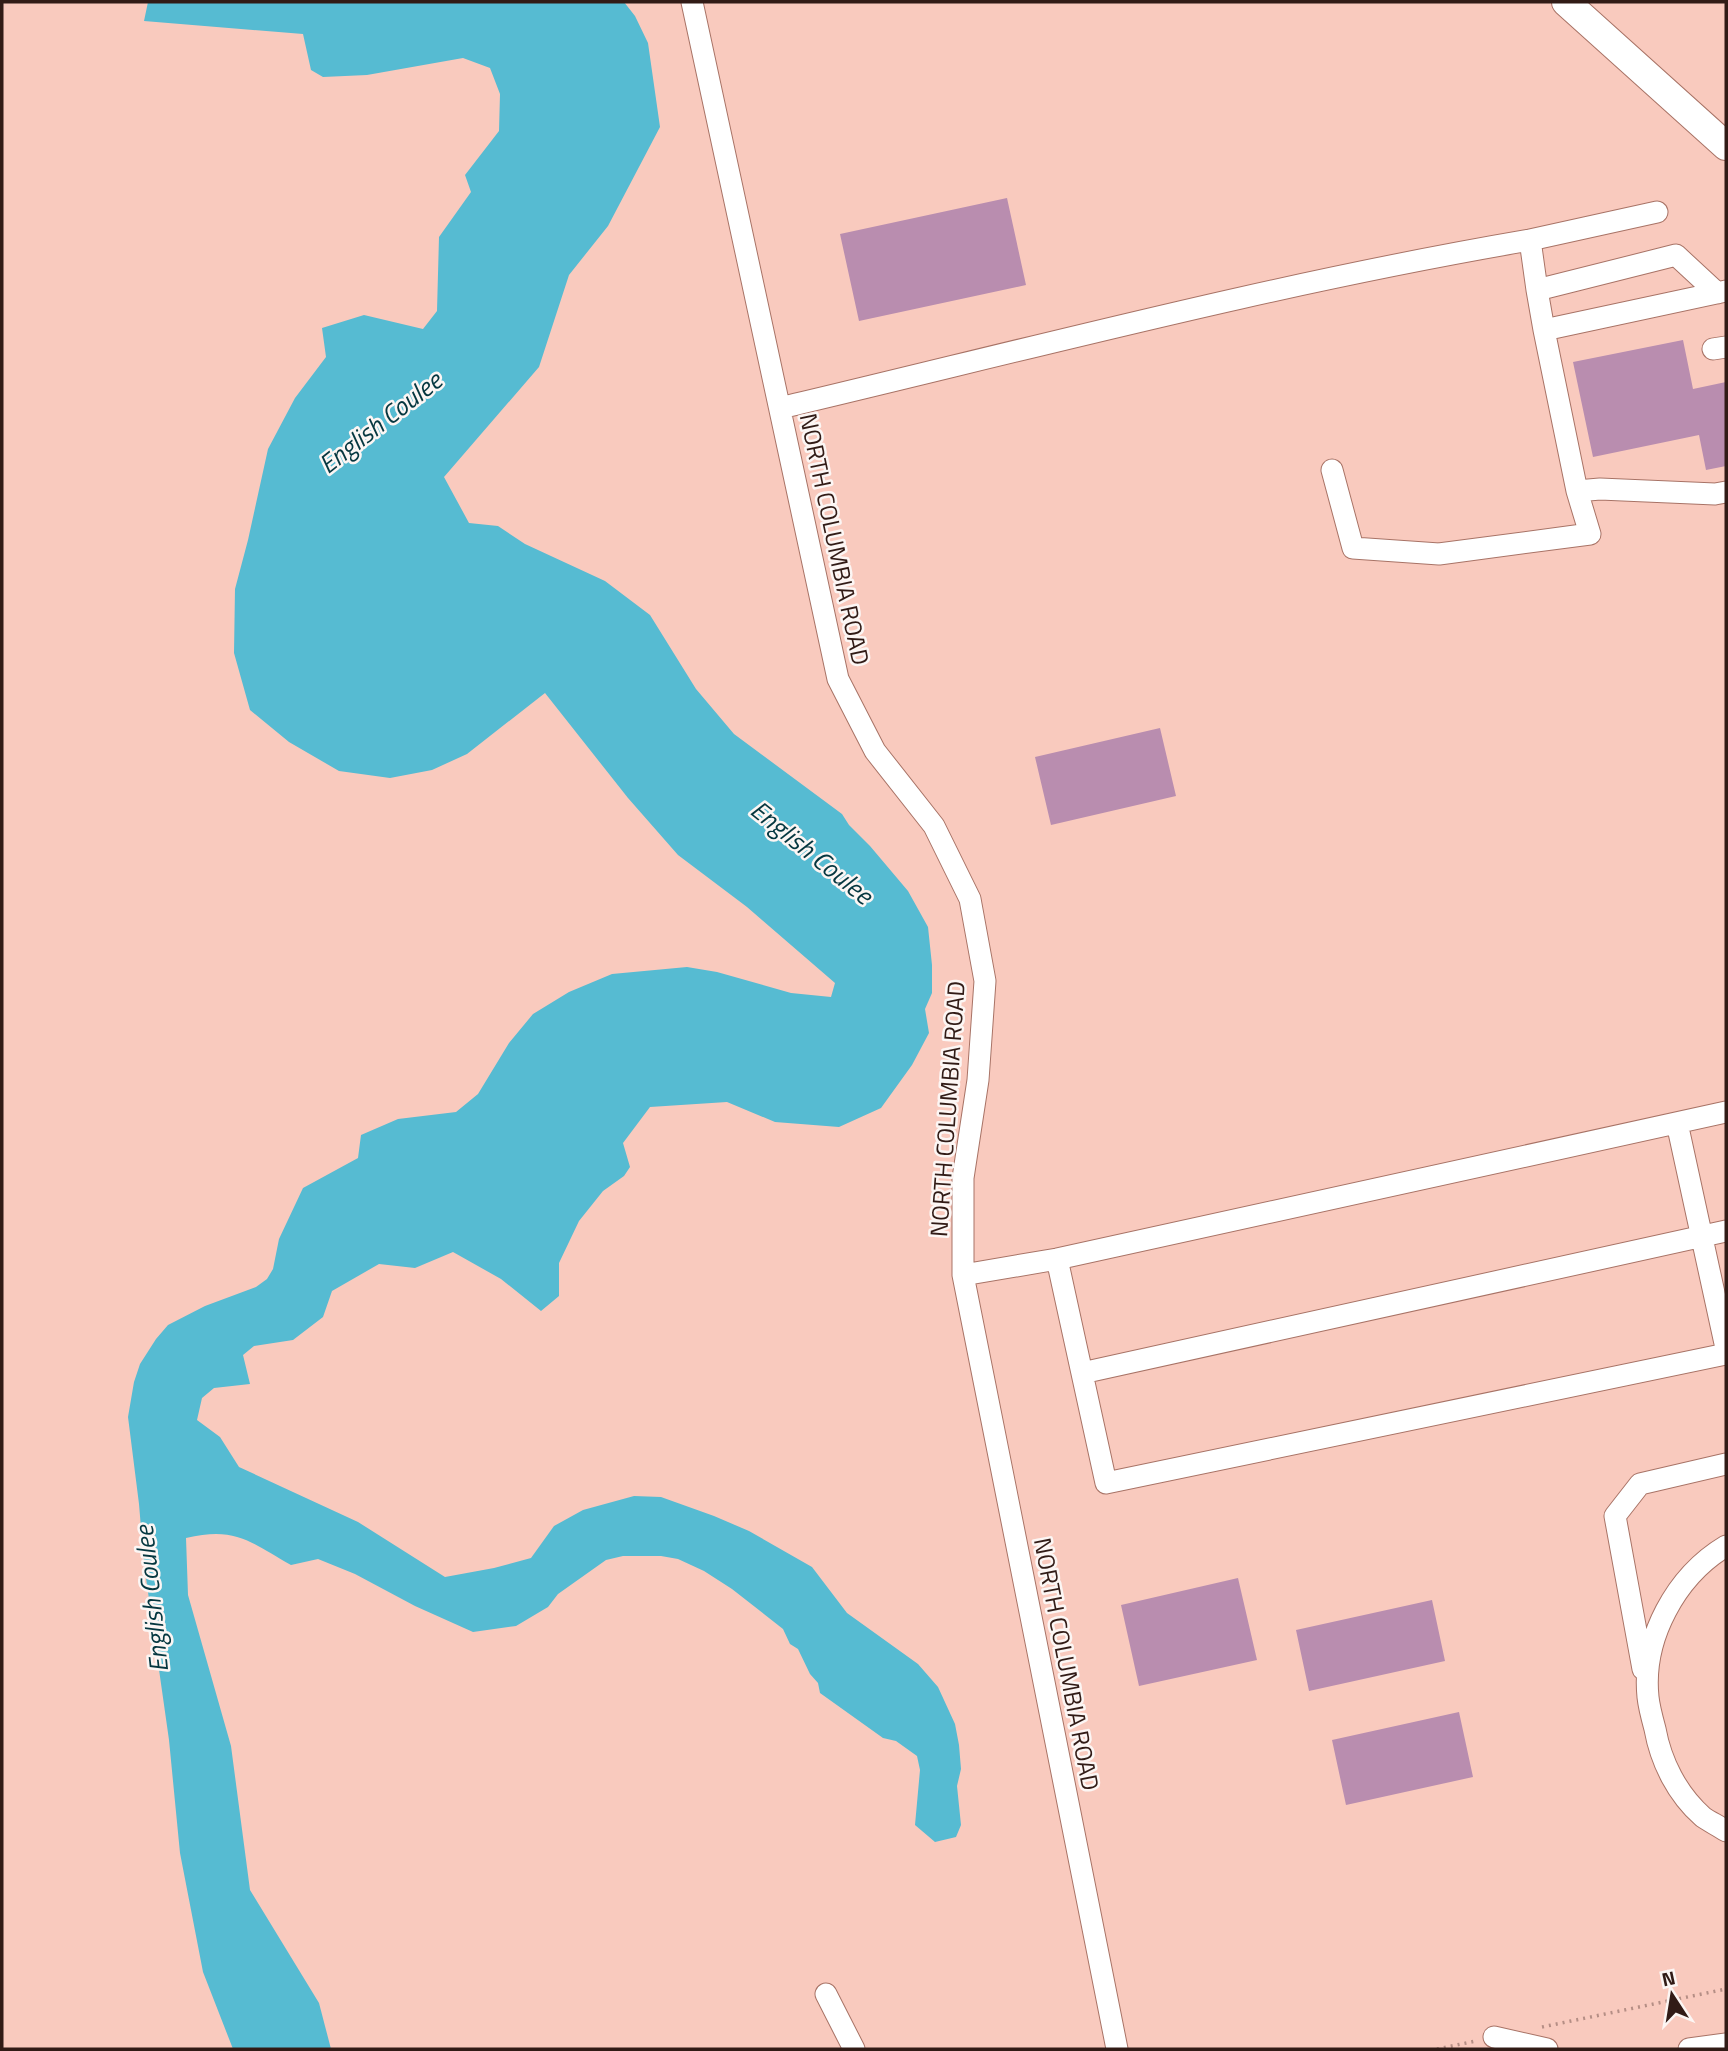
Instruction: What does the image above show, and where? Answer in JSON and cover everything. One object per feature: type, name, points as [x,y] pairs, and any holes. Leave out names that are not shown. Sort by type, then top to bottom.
[{"type":"main road","points":[[1566,2],[1726,146]]},
{"type":"street","name":"NORTH COLUMBIA ROAD","points":[[692,2],[838,679],[875,751],[934,826],[970,899],[985,981],[978,1080],[963,1178],[963,1275],[1117,2049]]},
{"type":"street","points":[[780,408],[1212,304],[1418,259],[1530,240],[1657,212]]},
{"type":"street","points":[[1332,470],[1353,548],[1439,554],[1590,534],[1577,491],[1544,330],[1530,240]]},
{"type":"street","points":[[1537,290],[1676,255],[1722,292]]},
{"type":"street","points":[[1544,330],[1722,292]]},
{"type":"street","points":[[1577,491],[1600,489],[1715,494],[1726,492]]},
{"type":"street","points":[[963,1275],[1057,1259],[1726,1112]]},
{"type":"street","points":[[1677,1123],[1726,1348]]},
{"type":"street","points":[[1082,1373],[1726,1231]]},
{"type":"street","points":[[1057,1259],[1106,1483],[1726,1354]]},
{"type":"street","points":[[1726,1464],[1640,1483],[1615,1516],[1648,1695],[1664,1764],[1690,1804],[1705,1818],[1726,1831]]},
{"type":"street","points":[[1648,1695],[1652,1646],[1675,1594],[1696,1569],[1726,1546]]},
{"type":"street","points":[[826,1994],[854,2049]]},
{"type":"street","points":[[1494,2037],[1547,2049]]},
{"type":"street","points":[[1689,2049],[1726,2044]]},
{"type":"path","points":[[1535,2029],[1726,1989]]},
{"type":"path","points":[[1437,2049],[1494,2037]]},
{"type":"water","name":"English Coulee","points":[[148,2],[624,2],[635,16],[648,43],[660,127],[608,226],[569,275],[539,367],[444,477],[469,523],[498,526],[525,544],[605,581],[650,615],[696,689],[734,734],[842,814],[908,891],[928,927],[932,965],[932,993],[925,1009],[929,1033],[912,1065],[881,1108],[839,1127],[775,1122],[727,1102],[650,1107],[623,1143],[630,1167],[624,1176],[603,1191],[579,1221],[559,1263],[559,1296],[541,1311],[501,1279],[453,1252],[415,1268],[379,1264],[332,1291],[323,1317],[293,1340],[254,1346],[243,1355],[250,1384],[214,1388],[202,1398],[197,1420],[220,1437],[239,1467],[358,1522],[445,1577],[531,1558],[554,1526],[583,1510],[634,1496],[661,1497],[749,1531],[812,1567],[847,1613],[918,1664],[938,1687],[955,1724],[959,1745],[961,1769],[957,1786],[961,1825],[956,1837],[935,1842],[915,1825],[920,1770],[917,1756],[896,1741],[883,1738],[820,1693],[818,1683],[810,1674],[798,1649],[790,1644],[783,1629],[732,1589],[704,1571],[678,1559],[623,1556],[606,1560],[558,1594],[548,1607],[516,1626],[473,1632],[415,1606],[355,1574],[318,1559],[291,1565],[242,1538],[218,1534],[186,1538],[188,1595],[231,1746],[250,1890],[319,2003],[331,2049],[233,2049],[203,1972],[180,1853],[169,1740],[144,1564],[128,1417],[140,1364],[168,1325],[205,1306],[256,1287],[267,1279],[273,1269],[279,1239],[303,1188],[358,1158],[361,1135],[398,1119],[456,1112],[478,1094],[509,1043],[533,1014],[569,992],[612,974],[687,967],[717,972],[791,993],[831,997],[835,983],[747,907],[678,855],[628,798],[545,693],[467,754],[432,770],[390,778],[339,771],[289,742],[250,710],[234,653],[235,589],[268,449],[295,398],[326,357],[322,328],[364,315],[423,329],[437,311],[439,237],[471,192],[465,175],[499,131],[500,94],[490,68],[463,58],[367,75],[323,77],[311,70],[303,34],[144,21]]},
{"type":"building","points":[[1007,198],[1026,285],[859,321],[840,234]]},
{"type":"building","points":[[1683,340],[1693,389],[1726,382],[1726,466],[1706,470],[1699,435],[1593,457],[1573,362]]},
{"type":"building","points":[[1160,728],[1176,796],[1051,825],[1035,757]]},
{"type":"building","points":[[1238,1578],[1257,1660],[1139,1686],[1121,1605]]},
{"type":"building","points":[[1432,1600],[1445,1661],[1309,1691],[1296,1630]]},
{"type":"building","points":[[1459,1712],[1473,1777],[1346,1805],[1332,1740]]}]
